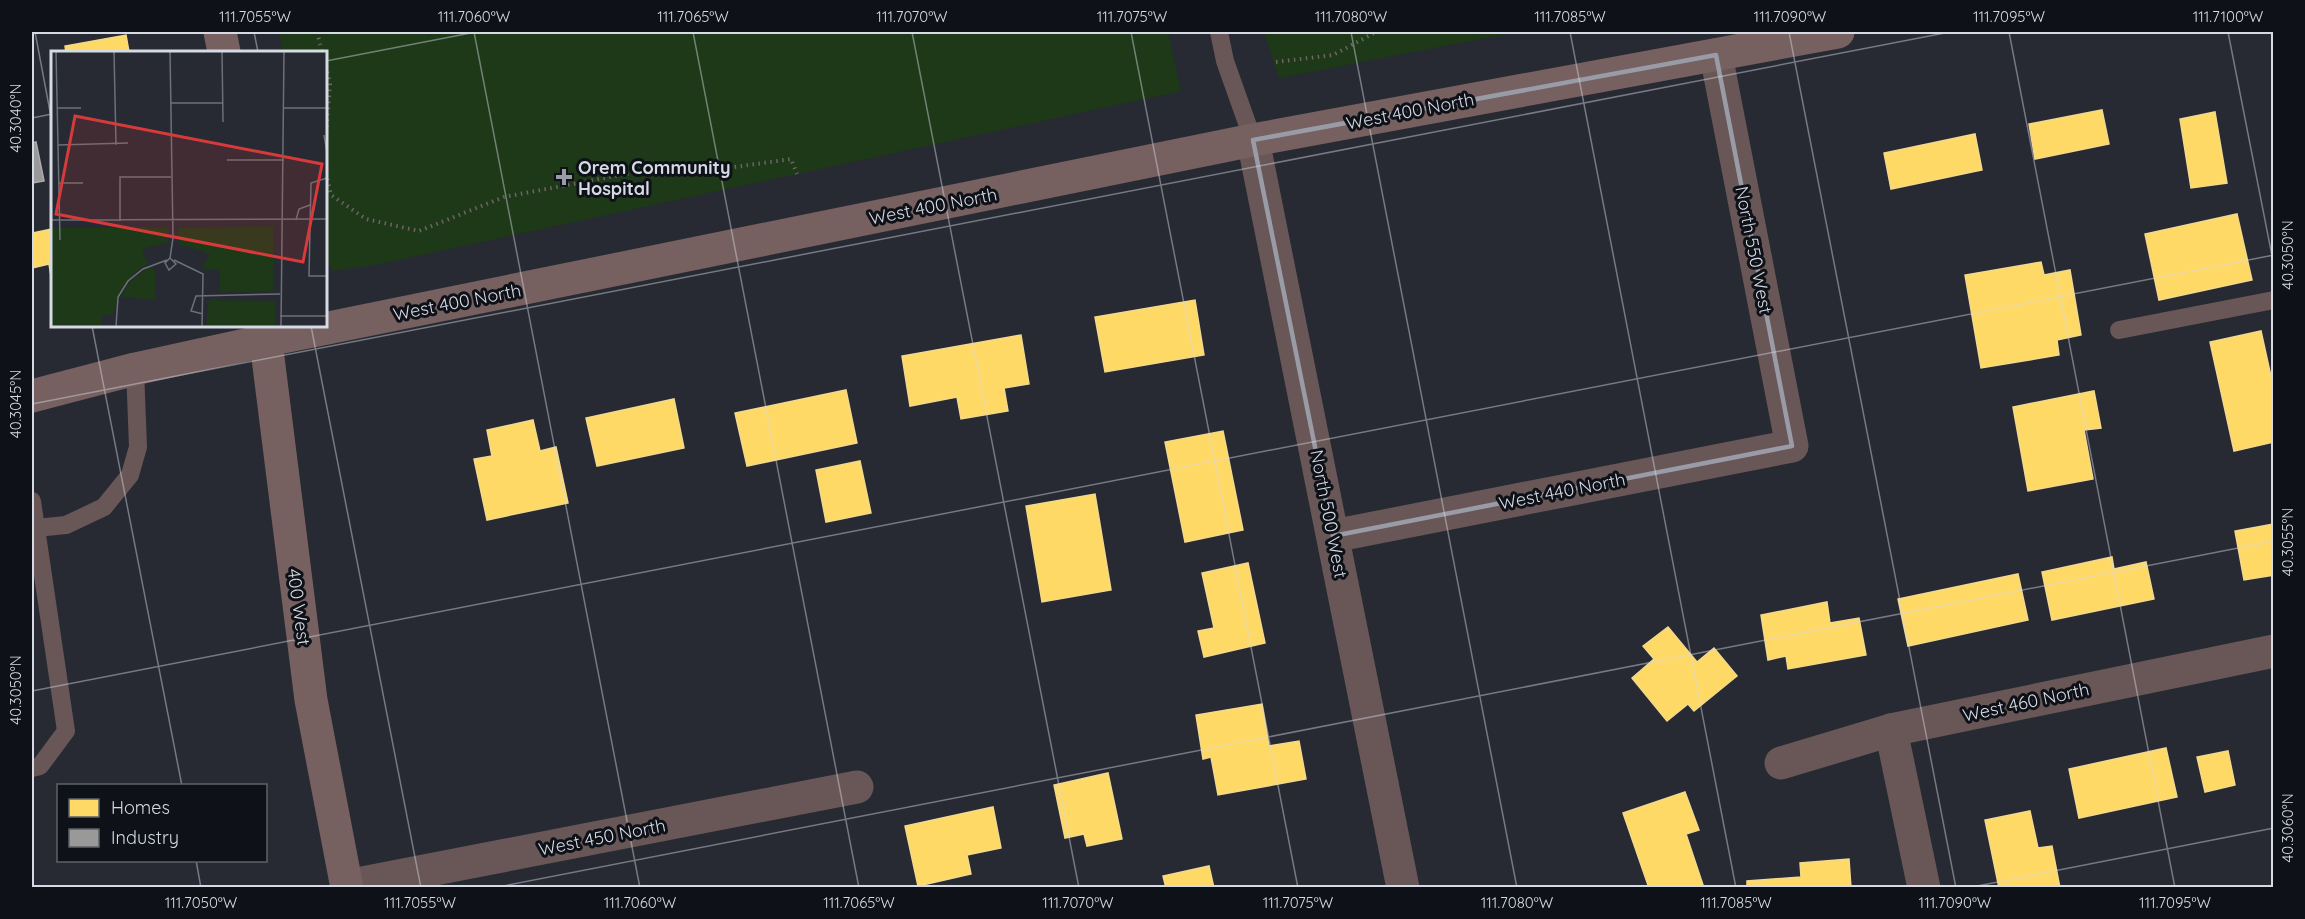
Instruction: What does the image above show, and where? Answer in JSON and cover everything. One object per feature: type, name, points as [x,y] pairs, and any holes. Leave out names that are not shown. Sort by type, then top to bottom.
[{"type":"main road","points":[[220,32],[224,51]]},
{"type":"main road","name":"West 400 North","points":[[327,321],[1254,140],[1830,32]]},
{"type":"main road","name":"West 400 North","points":[[32,396],[264,333],[295,327]]},
{"type":"main road","name":"400 West","points":[[264,333],[311,700],[347,887]]},
{"type":"street","name":"North 550 West","points":[[1716,55],[1792,446]]},
{"type":"street","name":"North 500 West","points":[[1254,140],[1403,888]]},
{"type":"street","name":"West 440 North","points":[[1333,536],[1792,446]]},
{"type":"street","name":"West 460 North","points":[[1781,763],[1890,730],[2274,651]]},
{"type":"street","points":[[1890,730],[1924,888]]},
{"type":"street","name":"West 450 North","points":[[347,887],[857,787]]},
{"type":"lane","points":[[1219,32],[1225,61],[1254,140]]},
{"type":"lane","points":[[2119,330],[2274,300]]},
{"type":"lane","points":[[36,528],[66,525],[104,507],[130,474],[138,447],[135,369]]},
{"type":"lane","points":[[32,501],[66,730],[40,766],[32,768]]},
{"type":"path","points":[[317,32],[322,51]]},
{"type":"path","points":[[1276,62],[1333,55],[1376,32]]},
{"type":"path","points":[[327,70],[330,84],[327,123]]},
{"type":"path","points":[[327,177],[331,195],[366,219],[419,231],[504,197],[631,173],[728,168],[790,159],[797,174]]},
{"type":"highlighted area","points":[[1716,55],[1792,446],[1333,536],[1253,140]]},
{"type":"green space","name":"Orem Community Hospital","points":[[279,32],[1168,32],[1181,91],[380,264],[333,271],[327,261],[327,51],[283,51]]},
{"type":"green space","points":[[1264,32],[1517,32],[1279,78]]},
{"type":"building: Homes","points":[[126,35],[129,51],[66,51],[65,46]]},
{"type":"building: Homes","points":[[2102,110],[2109,144],[2035,159],[2029,124]]},
{"type":"building: Homes","points":[[2215,112],[2227,183],[2191,188],[2180,119]]},
{"type":"building: Homes","points":[[1975,134],[1982,170],[1891,189],[1884,153]]},
{"type":"building: Homes","points":[[2237,214],[2252,280],[2159,300],[2145,234]]},
{"type":"building: Homes","points":[[51,229],[51,277],[49,264],[32,268],[32,233]]},
{"type":"building: Homes","points":[[2041,262],[2044,275],[2070,270],[2081,335],[2057,340],[2059,355],[1981,368],[1965,275]]},
{"type":"building: Homes","points":[[1195,300],[1204,355],[1105,372],[1095,317]]},
{"type":"building: Homes","points":[[2261,331],[2274,390],[2274,442],[2234,451],[2210,342]]},
{"type":"building: Homes","points":[[1021,335],[1029,384],[1004,388],[1008,411],[961,419],[957,397],[910,406],[902,356]]},
{"type":"building: Homes","points":[[846,390],[857,443],[747,466],[735,413]]},
{"type":"building: Homes","points":[[2094,391],[2101,428],[2084,430],[2093,479],[2028,491],[2013,407]]},
{"type":"building: Homes","points":[[674,399],[684,448],[597,466],[586,418]]},
{"type":"building: Homes","points":[[533,420],[540,451],[556,447],[568,503],[487,520],[474,459],[492,456],[487,430]]},
{"type":"building: Homes","points":[[1223,431],[1243,530],[1185,542],[1165,442]]},
{"type":"building: Homes","points":[[860,461],[871,513],[826,522],[816,470]]},
{"type":"building: Homes","points":[[1095,494],[1111,590],[1042,602],[1026,506]]},
{"type":"building: Homes","points":[[2274,524],[2274,575],[2244,580],[2235,531]]},
{"type":"building: Homes","points":[[2112,557],[2114,569],[2146,562],[2154,599],[2052,620],[2042,572]]},
{"type":"building: Homes","points":[[1248,563],[1265,643],[1204,657],[1198,631],[1214,628],[1202,573]]},
{"type":"building: Homes","points":[[2018,574],[2028,620],[1908,646],[1898,599]]},
{"type":"building: Homes","points":[[1827,602],[1830,623],[1859,618],[1866,655],[1788,669],[1786,656],[1768,660],[1761,615]]},
{"type":"building: Homes","points":[[1668,627],[1697,662],[1714,648],[1737,676],[1694,711],[1688,704],[1667,721],[1632,678],[1654,659],[1643,646]]},
{"type":"building: Homes","points":[[1262,704],[1269,746],[1299,741],[1306,779],[1218,795],[1211,757],[1203,759],[1196,715]]},
{"type":"building: Homes","points":[[2166,748],[2177,797],[2079,818],[2069,769]]},
{"type":"building: Homes","points":[[2228,751],[2235,785],[2205,792],[2197,757]]},
{"type":"building: Homes","points":[[1108,773],[1122,839],[1087,846],[1084,834],[1065,838],[1054,785]]},
{"type":"building: Homes","points":[[1685,792],[1699,830],[1686,834],[1704,888],[1649,888],[1623,813]]},
{"type":"building: Homes","points":[[993,807],[1001,848],[967,855],[971,874],[918,886],[905,826]]},
{"type":"building: Homes","points":[[2030,811],[2038,848],[2052,846],[2060,888],[1999,888],[1985,820]]},
{"type":"building: Homes","points":[[1849,859],[1851,888],[1747,888],[1747,881],[1801,877],[1800,863]]},
{"type":"building: Homes","points":[[1209,866],[1214,888],[1166,888],[1163,876]]},
{"type":"building: Industry","points":[[36,142],[44,181],[32,183],[32,143]]},
{"type":"place","name":"Orem Community Hospital","points":[[564,177]]}]
